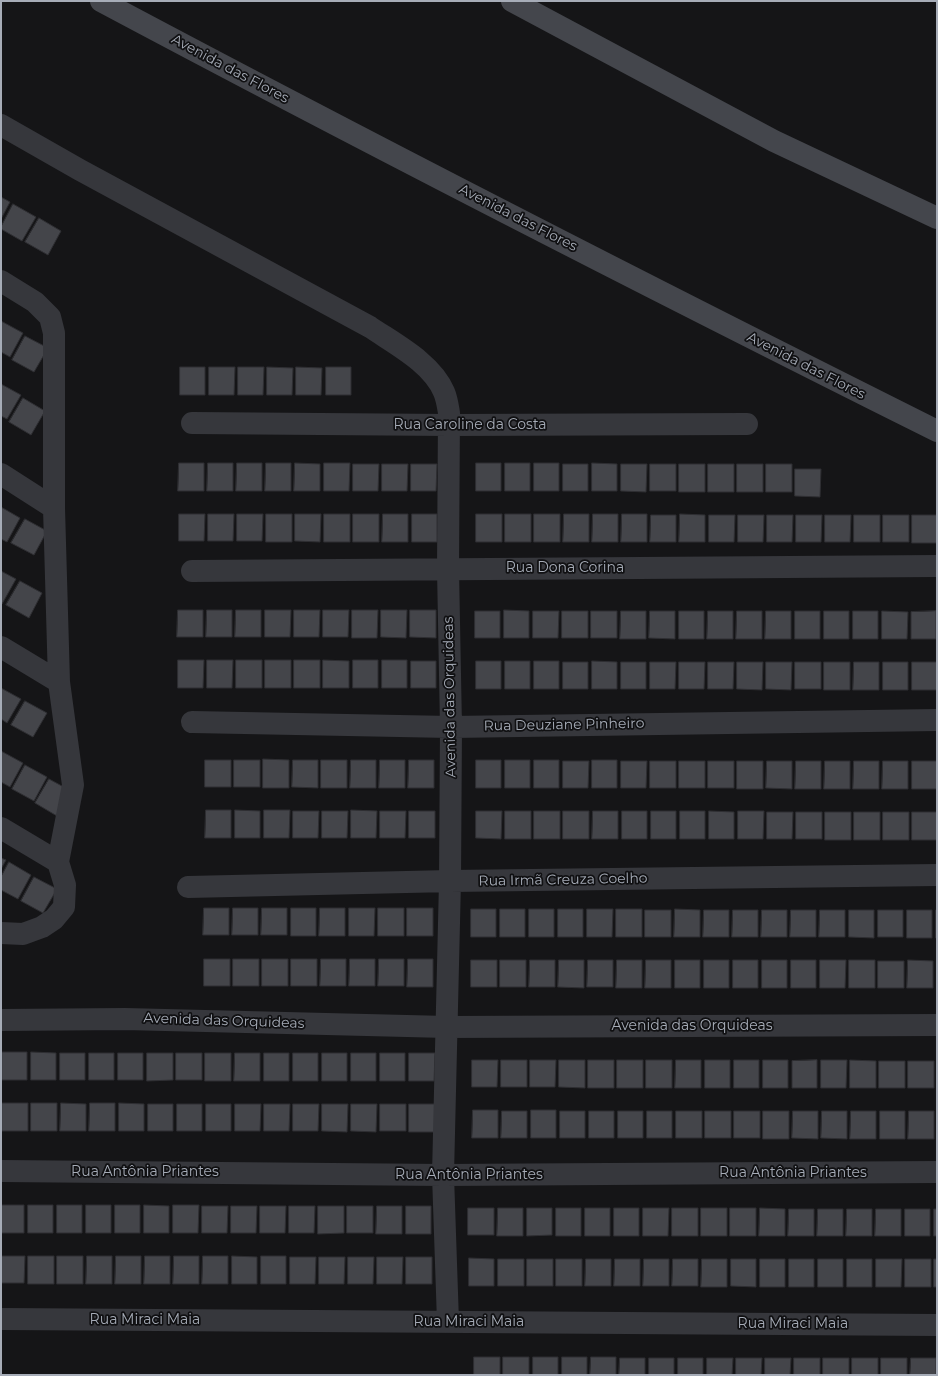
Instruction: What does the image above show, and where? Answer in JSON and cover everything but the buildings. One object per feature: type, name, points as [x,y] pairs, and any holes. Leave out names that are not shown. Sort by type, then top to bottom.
[{"type":"main road","name":"Avenida das Flores","points":[[101,1],[683,303],[937,431]]},
{"type":"main road","points":[[512,1],[774,141],[937,218]]},
{"type":"street","name":"Avenida das Orquideas","points":[[1,125],[80,170],[370,327],[409,353],[431,371],[444,392],[449,413],[448,569],[451,727],[450,881],[443,1175],[448,1322]]},
{"type":"street","points":[[1,281],[36,302],[50,317],[54,333],[54,508],[59,682],[73,784],[58,862],[64,885],[64,907],[54,919],[42,927],[23,934],[1,933]]},
{"type":"street","name":"Rua Caroline da Costa","points":[[192,423],[449,425],[748,424]]},
{"type":"street","points":[[1,474],[54,508]]},
{"type":"street","name":"Rua Dona Corina","points":[[192,571],[937,566]]},
{"type":"street","points":[[1,647],[59,682]]},
{"type":"street","name":"Rua Deuziane Pinheiro","points":[[192,722],[451,727],[937,720]]},
{"type":"street","points":[[1,828],[58,862]]},
{"type":"street","name":"Rua Irmã Creuza Coelho","points":[[188,887],[450,881],[937,875]]},
{"type":"street","name":"Avenida das Orquideas","points":[[1,1020],[125,1019],[447,1027],[937,1025]]},
{"type":"street","name":"Rua Antônia Priantes","points":[[1,1171],[443,1175],[937,1172]]},
{"type":"street","name":"Rua Miraci Maia","points":[[1,1319],[937,1325]]}]
